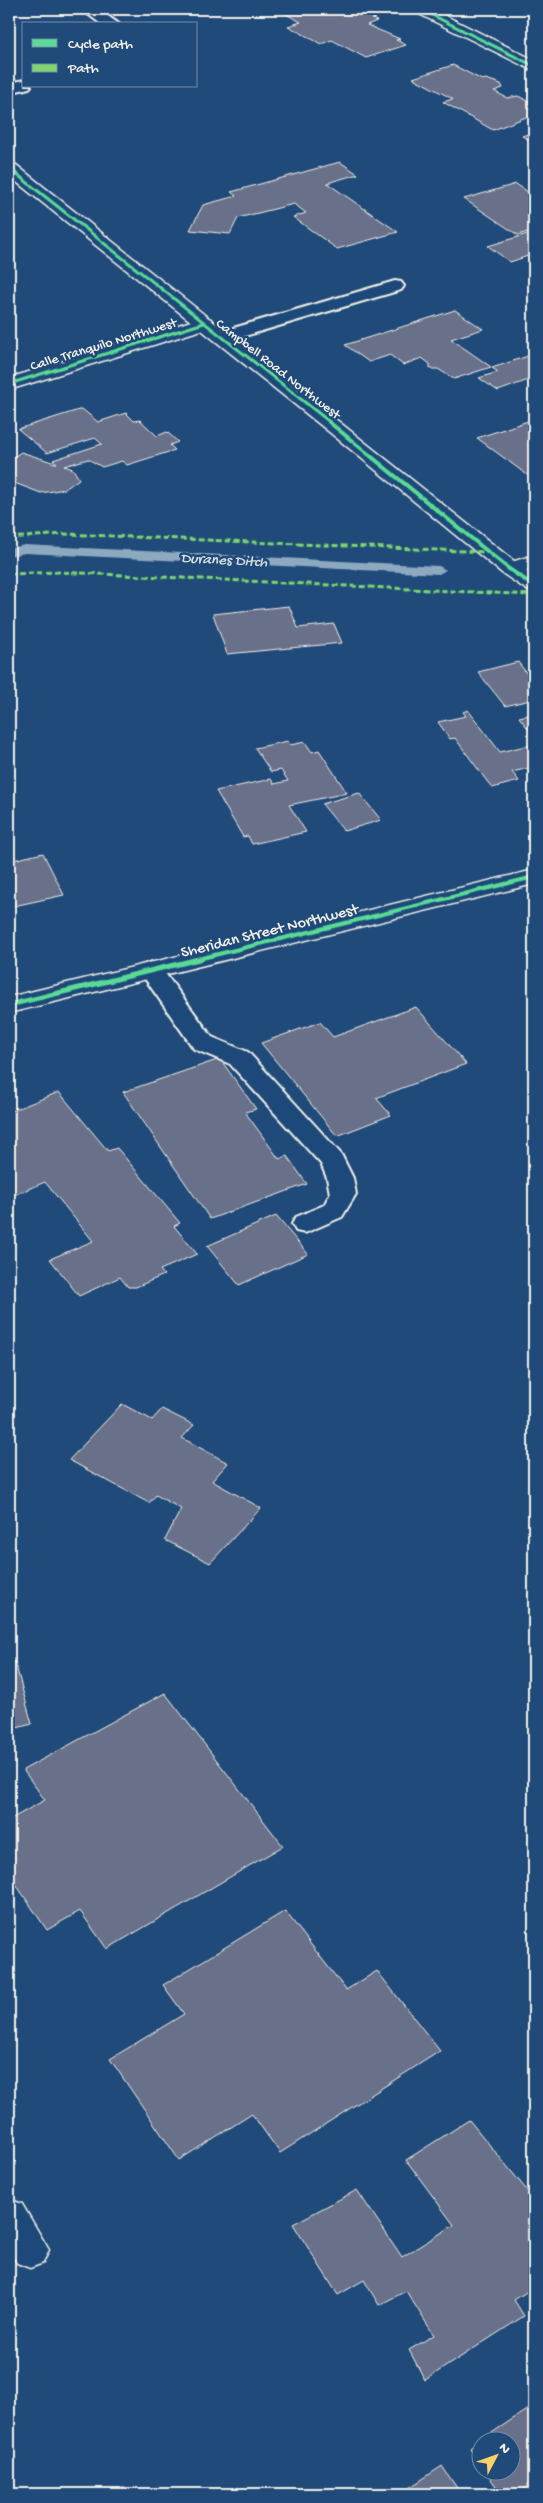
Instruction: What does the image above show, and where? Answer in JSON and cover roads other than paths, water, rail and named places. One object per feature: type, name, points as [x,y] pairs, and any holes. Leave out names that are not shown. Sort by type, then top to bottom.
[{"type":"street","points":[[420,9],[534,66]]},
{"type":"street","name":"Campbell Road Northwest","points":[[9,168],[534,586]]},
{"type":"street","name":"Calle Tranquilo Northwest","points":[[9,384],[204,323]]},
{"type":"street","points":[[509,568],[534,561]]},
{"type":"street","name":"Sheridan Street Northwest","points":[[9,1005],[534,877]]},
{"type":"street","points":[[9,2217],[30,2250]]},
{"type":"lane","points":[[88,9],[109,22]]},
{"type":"lane","points":[[9,88],[22,85]]},
{"type":"lane","points":[[222,337],[395,286]]},
{"type":"lane","points":[[151,970],[203,1043],[239,1058],[332,1160],[340,1178],[343,1194],[333,1211],[306,1224]]},
{"type":"waterway","name":"Duranes Ditch","points":[[9,552],[25,549],[439,570]]}]
